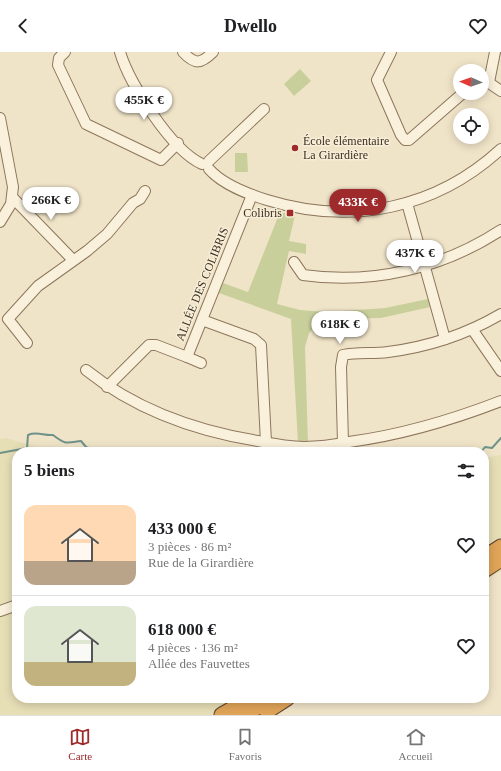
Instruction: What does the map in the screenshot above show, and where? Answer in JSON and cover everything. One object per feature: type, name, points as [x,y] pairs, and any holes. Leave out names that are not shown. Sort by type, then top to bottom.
[{"type":"highway","points":[[489,555],[501,547]]},
{"type":"highway","points":[[489,567],[501,559]]},
{"type":"highway","points":[[222,715],[243,703]]},
{"type":"highway","points":[[243,715],[264,703]]},
{"type":"highway","points":[[262,715],[280,703]]},
{"type":"street","points":[[66,52],[59,58],[58,65],[86,124],[161,160],[178,143]]},
{"type":"street","points":[[120,52],[127,72],[137,91],[152,113],[178,143],[194,159],[206,165],[230,184],[252,196],[300,208],[328,212],[354,212],[407,203],[455,184],[488,161],[501,149]]},
{"type":"street","points":[[183,52],[190,60],[198,62],[204,60],[213,52]]},
{"type":"street","points":[[391,52],[376,80],[401,135],[405,140],[409,140],[455,100]]},
{"type":"street","points":[[489,71],[495,52]]},
{"type":"street","points":[[489,82],[501,91]]},
{"type":"street","points":[[206,165],[264,109]]},
{"type":"street","points":[[0,118],[11,171],[12,201],[0,222]]},
{"type":"street","points":[[27,343],[8,319],[38,286],[108,234],[133,203],[140,199],[145,191]]},
{"type":"street","name":"ALLÉE DES COLIBRIS","points":[[107,387],[148,345],[156,345],[187,358],[252,196]]},
{"type":"street","points":[[12,201],[71,261]]},
{"type":"street","points":[[407,203],[445,339]]},
{"type":"street","points":[[294,262],[303,274],[322,277],[379,276],[425,266],[459,254],[501,230]]},
{"type":"street","points":[[343,443],[340,367],[342,355],[388,352],[416,348],[472,329],[501,314]]},
{"type":"street","points":[[202,320],[254,338],[261,345],[266,442]]},
{"type":"street","points":[[472,329],[501,371]]},
{"type":"street","points":[[187,358],[201,363]]},
{"type":"street","points":[[86,370],[107,387],[153,411],[185,423],[213,432],[266,442],[304,447],[343,443],[427,427],[501,401]]},
{"type":"street","points":[[0,611],[12,607]]},
{"type":"shaded area","points":[[6,438],[37,447],[12,447],[12,703],[286,703],[265,715],[0,715],[0,439]]},
{"type":"shaded area","points":[[501,455],[501,571],[489,578],[489,457]]},
{"type":"green space","points":[[300,69],[311,81],[294,96],[284,84]]},
{"type":"green space","points":[[235,153],[247,153],[248,172],[235,172]]},
{"type":"green space","points":[[280,212],[295,215],[289,241],[306,244],[306,254],[289,251],[277,304],[300,310],[327,312],[385,308],[428,299],[430,307],[381,318],[328,319],[318,324],[309,333],[305,347],[308,443],[298,443],[291,319],[219,293],[223,283],[248,292]]},
{"type":"waterway","points":[[27,447],[28,435],[34,433],[53,435],[66,442],[81,441],[86,447]]},
{"type":"waterway","points":[[489,448],[492,448],[501,438]]},
{"type":"waterway","points":[[0,453],[12,451]]},
{"type":"place","name":"École élémentaire La Girardière","points":[[295,148]]},
{"type":"place","name":"Colibris","points":[[290,213]]}]
